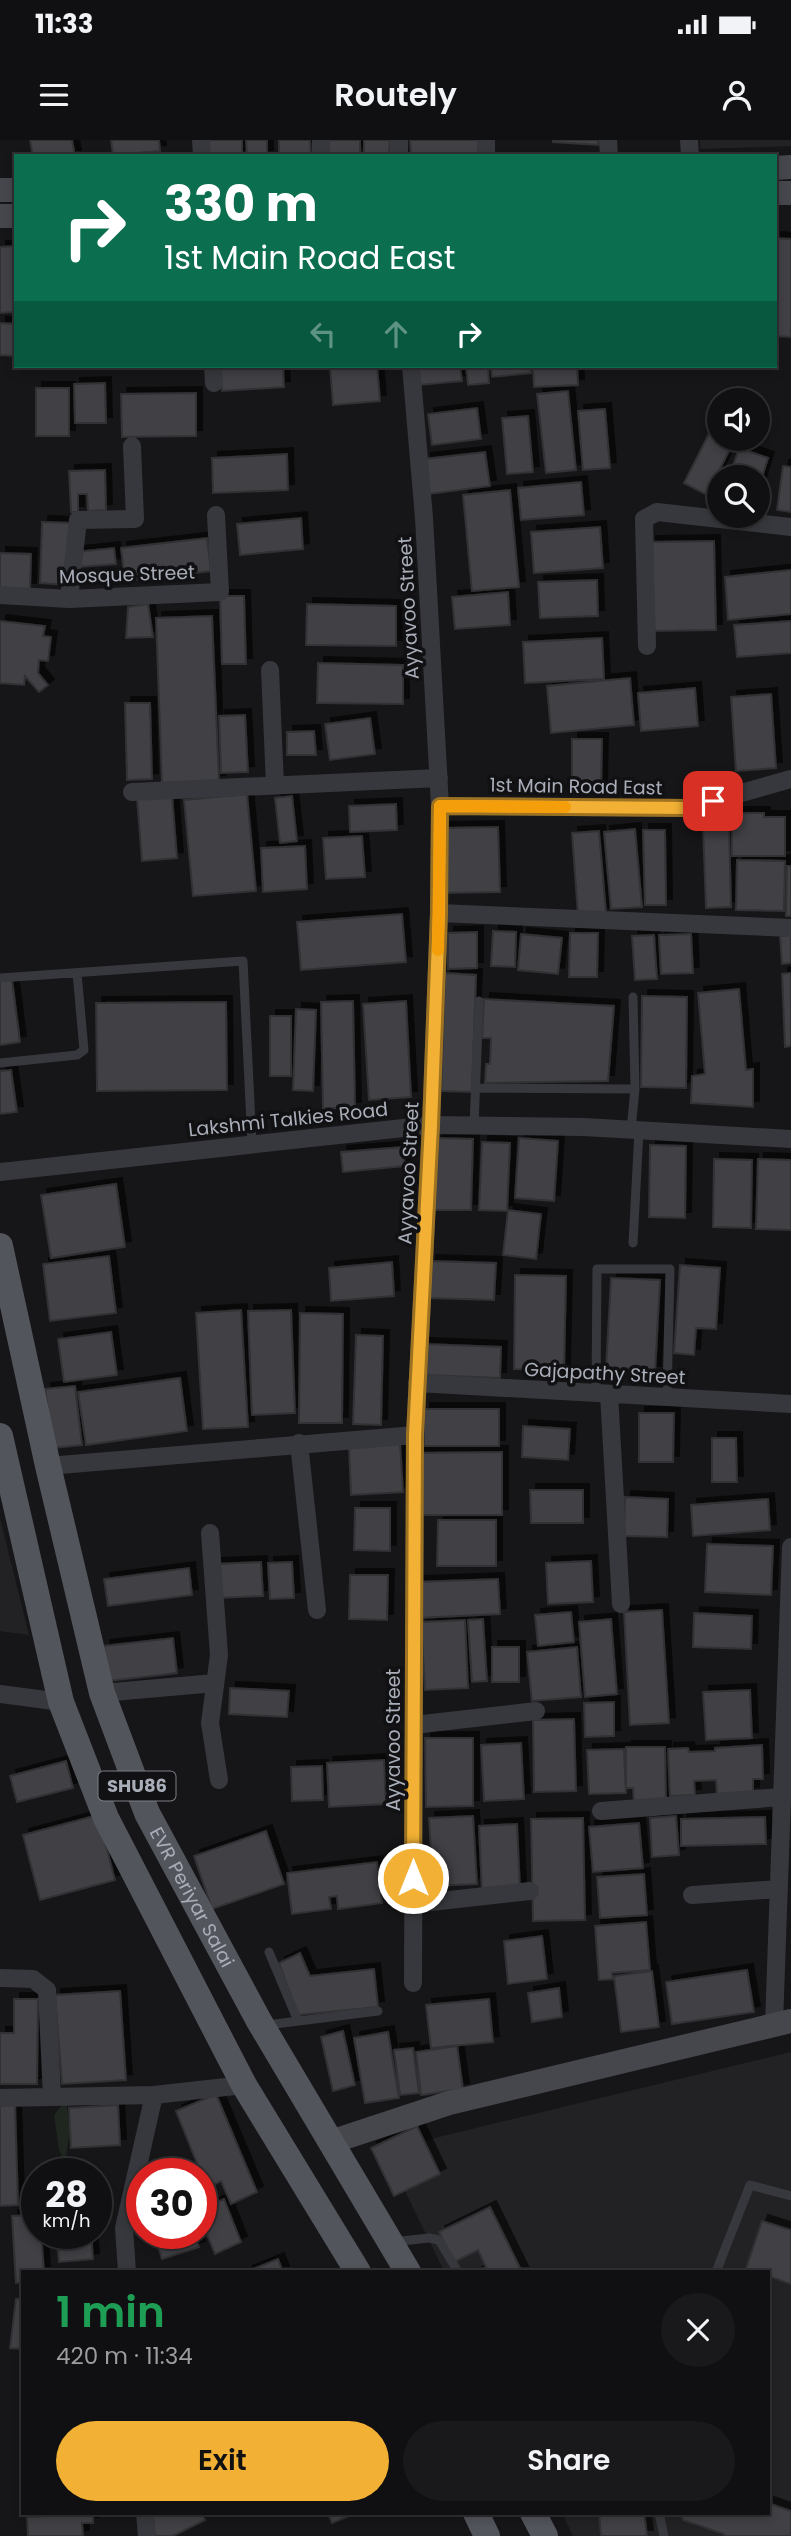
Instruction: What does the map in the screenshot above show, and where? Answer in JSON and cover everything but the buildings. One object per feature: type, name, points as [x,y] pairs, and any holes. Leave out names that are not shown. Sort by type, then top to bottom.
[{"type":"main road","name":"EVR Periyar Salai","points":[[0,1246],[48,1466],[102,1693],[147,1813],[262,2026],[407,2270]]},
{"type":"main road","name":"EVR Periyar Salai","points":[[0,1436],[61,1702],[106,1818],[244,2085],[357,2270]]},
{"type":"main road","points":[[477,2515],[487,2536]]},
{"type":"street","name":"Ayyavoo Street","points":[[411,368],[424,518],[440,806],[431,1125],[415,1435],[413,1983]]},
{"type":"street","points":[[69,599],[78,520],[135,519],[132,446]]},
{"type":"street","points":[[647,646],[644,519],[657,512],[791,527]]},
{"type":"street","name":"Mosque Street","points":[[0,595],[69,599],[220,592],[216,515]]},
{"type":"street","points":[[271,670],[275,785]]},
{"type":"street","points":[[132,792],[439,778]]},
{"type":"street","name":"1st Main Road East","points":[[440,806],[688,808],[791,779]]},
{"type":"street","points":[[439,913],[791,928]]},
{"type":"street","name":"Lakshmi Talkies Road","points":[[0,1172],[431,1125],[635,1130],[791,1139]]},
{"type":"street","name":"Gajapathy Street","points":[[418,1383],[791,1404]]},
{"type":"street","points":[[603,1394],[621,1604]]},
{"type":"street","points":[[48,1466],[415,1435]]},
{"type":"street","points":[[299,1443],[317,1610]]},
{"type":"street","points":[[210,1534],[219,1655],[210,1723],[219,1780]]},
{"type":"street","points":[[331,2142],[449,2103],[783,2023],[779,1888],[791,1547]]},
{"type":"street","points":[[102,1693],[215,1683]]},
{"type":"street","points":[[0,1694],[61,1702]]},
{"type":"street","points":[[414,1725],[536,1711]]},
{"type":"street","points":[[601,1811],[782,1797]]},
{"type":"street","points":[[692,1895],[779,1888]]},
{"type":"street","points":[[413,1904],[530,1891]]},
{"type":"street","points":[[0,1978],[33,1979],[47,1990],[52,2097]]},
{"type":"street","points":[[0,2098],[155,2095],[244,2085]]},
{"type":"street","points":[[127,2270],[124,2228],[155,2095]]},
{"type":"street","points":[[145,2515],[147,2536]]},
{"type":"lane","points":[[0,978],[243,961],[253,1143]]},
{"type":"lane","points":[[0,1063],[77,1055],[84,1050],[77,973]]},
{"type":"lane","points":[[633,1243],[634,997]]},
{"type":"lane","points":[[474,1126],[479,1001]]},
{"type":"lane","points":[[476,1088],[635,1089]]},
{"type":"lane","points":[[603,1394],[597,1269],[670,1269],[667,1398]]},
{"type":"lane","points":[[269,1952],[298,2021]]},
{"type":"lane","points":[[262,2026],[378,2011]]},
{"type":"lane","points":[[717,2270],[750,2185],[791,2196]]},
{"type":"lane","points":[[391,2242],[429,2238],[439,2240],[456,2270]]},
{"type":"lane","points":[[659,2515],[664,2536]]},
{"type":"shaded area","points":[[700,140],[791,140],[791,146],[700,149]]},
{"type":"shaded area","points":[[0,1518],[29,1635],[0,1631]]},
{"type":"shaded area","points":[[791,2052],[791,2536],[573,2536],[563,2515],[770,2515],[770,2270],[444,2270],[385,2150]]},
{"type":"shaded area","points":[[66,2100],[70,2131],[66,2158],[63,2158],[59,2150],[54,2115]]},
{"type":"slow traffic","points":[[438,950],[440,806],[565,807]]},
{"type":"route","points":[[413,1878],[415,1435],[431,1125],[440,806],[688,808],[713,801]]}]
